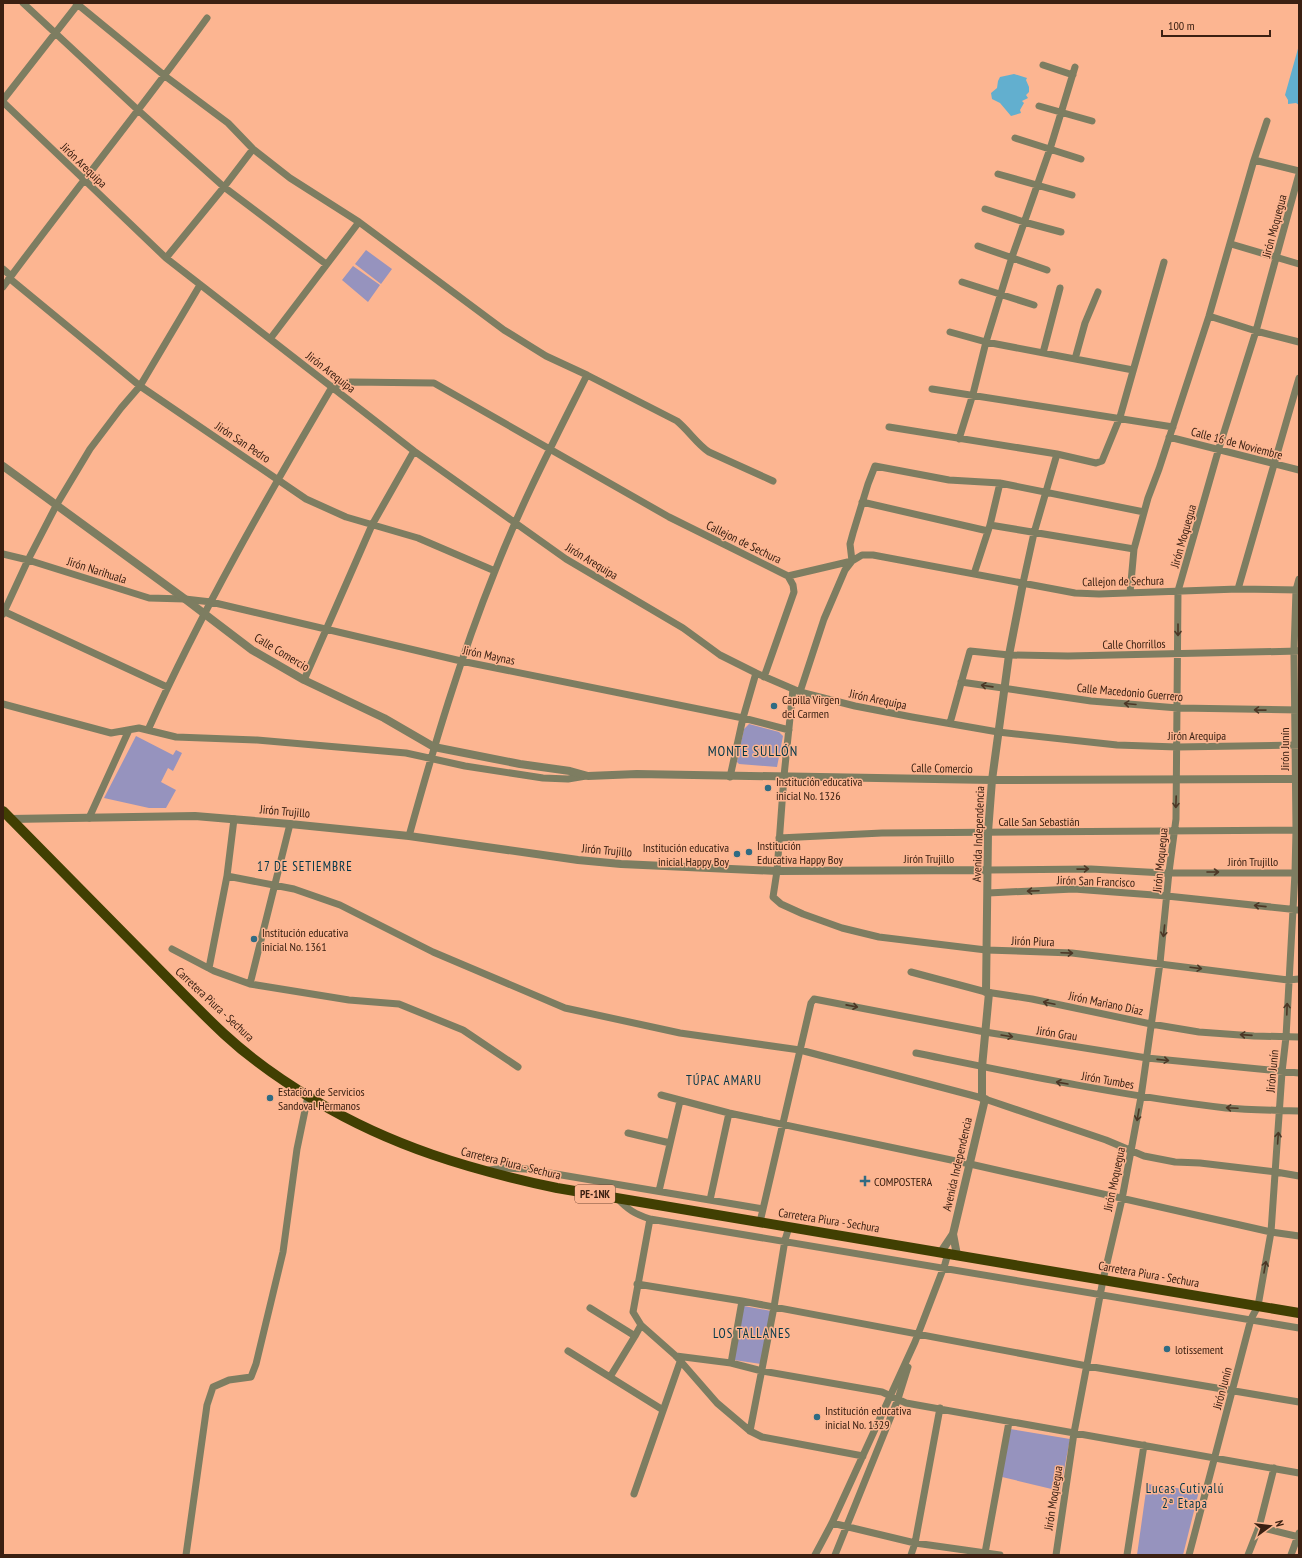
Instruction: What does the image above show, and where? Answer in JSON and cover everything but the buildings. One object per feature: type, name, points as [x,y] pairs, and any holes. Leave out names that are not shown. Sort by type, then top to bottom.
[{"type":"main road","name":"Carretera Piura - Sechura","points":[[7,815],[224,1034],[308,1096],[350,1120],[399,1143],[482,1171],[557,1188],[1299,1312]]},
{"type":"street","points":[[23,3],[139,111],[224,187],[326,264]]},
{"type":"street","points":[[3,101],[77,4],[165,76],[228,123],[253,149],[290,178],[359,222],[504,330],[546,356],[587,375],[677,421],[701,446],[709,452],[774,481]]},
{"type":"street","points":[[3,287],[83,180],[139,111],[207,18]]},
{"type":"street","points":[[1043,65],[1073,75]]},
{"type":"street","points":[[959,439],[973,394],[1000,294],[1050,149],[1060,112],[1075,67]]},
{"type":"street","name":"Jirón Arequipa","points":[[3,101],[83,180],[166,258],[414,451],[566,559],[683,628],[720,654],[764,677],[796,691],[855,706],[998,732],[1117,745],[1177,747],[1297,746]]},
{"type":"street","points":[[1039,106],[1092,121]]},
{"type":"street","points":[[1130,593],[1134,549],[1144,512],[1209,316],[1254,160],[1267,121]]},
{"type":"street","points":[[1015,138],[1081,159]]},
{"type":"street","points":[[166,258],[253,149]]},
{"type":"street","points":[[1254,160],[1299,173]]},
{"type":"street","name":"Jirón Moquegua","points":[[1056,1555],[1074,1433],[1100,1295],[1122,1199],[1141,1097],[1160,963],[1176,819],[1178,591],[1219,448],[1256,331],[1299,173]]},
{"type":"street","points":[[998,174],[1072,195]]},
{"type":"street","points":[[985,209],[1061,232]]},
{"type":"street","points":[[270,338],[359,222]]},
{"type":"street","points":[[1230,244],[1299,264]]},
{"type":"street","points":[[978,246],[1048,270]]},
{"type":"street","points":[[889,427],[1056,454],[1096,463],[1099,462],[1102,460],[1120,418],[1164,262]]},
{"type":"street","name":"Jirón San Pedro","points":[[3,269],[10,277],[140,386],[306,499],[346,518],[418,538],[495,571]]},
{"type":"street","points":[[962,282],[1034,305]]},
{"type":"street","points":[[167,687],[4,612],[28,560],[57,504],[90,449],[121,408],[140,386],[200,285]]},
{"type":"street","points":[[1043,353],[1060,288]]},
{"type":"street","points":[[1075,359],[1085,323],[1098,292]]},
{"type":"street","points":[[1209,316],[1256,331],[1299,342]]},
{"type":"street","points":[[950,332],[986,342],[1133,370]]},
{"type":"street","points":[[409,836],[430,760],[461,660],[495,571],[515,523],[587,375]]},
{"type":"street","points":[[1238,589],[1299,378]]},
{"type":"street","name":"Callejon de Sechura","points":[[332,387],[341,383],[350,382],[434,383],[668,517],[788,576],[852,561],[862,555],[873,555],[1076,593],[1130,593],[1238,589],[1298,590]]},
{"type":"street","points":[[148,730],[167,687],[211,602],[278,479],[332,387]]},
{"type":"street","points":[[932,389],[966,395],[973,394],[1173,427]]},
{"type":"street","name":"Calle 16 de Noviembre","points":[[1170,437],[1219,448],[1299,470]]},
{"type":"street","points":[[304,680],[372,525],[414,451]]},
{"type":"street","points":[[1023,583],[1034,533],[1056,454]]},
{"type":"street","name":"Calle Comercio","points":[[3,466],[57,504],[252,650],[304,680],[384,718],[434,748],[520,764],[570,771],[588,776]]},
{"type":"street","points":[[777,871],[784,776],[789,730],[796,691],[824,620],[846,570],[852,561],[850,544],[862,502],[875,466],[949,480],[1000,484],[1144,512]]},
{"type":"street","points":[[974,574],[989,528],[1000,484]]},
{"type":"street","points":[[862,502],[989,528],[1034,533],[1134,549]]},
{"type":"street","name":"Jirón Narihuala","points":[[3,554],[28,560],[149,598],[185,599]]},
{"type":"street","points":[[764,677],[794,592],[793,585],[788,576]]},
{"type":"street","name":"Jirón Junín","points":[[1189,1555],[1251,1319],[1258,1306],[1271,1232],[1282,1072],[1286,1037],[1288,980],[1296,910],[1297,830],[1295,778],[1297,746],[1299,579]]},
{"type":"street","name":"Avenida Independencia","points":[[949,1253],[970,1164],[983,1098],[982,1067],[987,992],[986,950],[988,832],[992,780],[1010,655],[1023,583]]},
{"type":"street","name":"Jirón Maynas","points":[[185,599],[211,602],[326,630],[461,660],[743,718],[789,730]]},
{"type":"street","name":"Calle Chorrillos","points":[[961,682],[970,651],[1010,655],[1082,656],[1297,651]]},
{"type":"street","points":[[730,776],[743,718],[756,673]]},
{"type":"street","points":[[950,724],[961,682]]},
{"type":"street","name":"Calle Macedonio Guerrero","points":[[961,682],[1091,701],[1178,708],[1297,710]]},
{"type":"street","name":"Calle Comercio","points":[[3,704],[103,732],[112,733],[139,728],[180,738],[257,740],[406,753],[430,760],[543,778],[568,779],[588,776],[637,774],[992,780],[1295,778]]},
{"type":"street","points":[[89,818],[128,730]]},
{"type":"street","name":"Jirón Trujillo","points":[[7,815],[89,818],[169,816],[234,819],[409,836],[593,862],[621,864],[777,871],[1090,869],[1164,873],[1297,873]]},
{"type":"street","points":[[209,968],[227,876],[234,819]]},
{"type":"street","points":[[250,984],[290,824]]},
{"type":"street","name":"Calle San Sebastián","points":[[779,838],[882,833],[1297,830]]},
{"type":"street","name":"Jirón Piura","points":[[777,871],[773,897],[781,904],[802,914],[842,928],[879,937],[986,950],[1072,953],[1288,980],[1299,979]]},
{"type":"street","points":[[227,876],[275,884],[294,889],[340,906],[433,952],[565,1008],[680,1033],[800,1050],[983,1098],[1106,1140],[1144,1156],[1175,1162],[1200,1163],[1299,1176]]},
{"type":"street","name":"Jirón San Francisco","points":[[988,893],[1074,889],[1168,896],[1296,910]]},
{"type":"street","points":[[172,949],[209,968],[250,984],[349,1000],[400,1004],[463,1030],[518,1067]]},
{"type":"street","name":"Jirón Mariano Díaz","points":[[911,972],[987,992],[1032,999],[1151,1024],[1199,1032],[1299,1037]]},
{"type":"street","name":"Jirón Grau","points":[[800,1050],[810,1003],[814,998],[985,1032],[1146,1058],[1299,1073]]},
{"type":"street","points":[[760,1222],[800,1050]]},
{"type":"street","name":"Jirón Tumbes","points":[[916,1053],[1141,1097],[1228,1108],[1299,1111]]},
{"type":"street","points":[[661,1095],[680,1101],[783,1125],[970,1164],[1271,1232],[1299,1236]]},
{"type":"street","points":[[186,1555],[207,1405],[213,1387],[229,1380],[251,1377],[256,1364],[283,1252],[297,1149],[308,1096]]},
{"type":"street","points":[[658,1191],[680,1101]]},
{"type":"street","points":[[710,1200],[729,1113]]},
{"type":"street","points":[[628,1133],[670,1143]]},
{"type":"street","points":[[482,1171],[505,1168],[526,1169],[763,1209]]},
{"type":"street","points":[[616,1198],[628,1210],[638,1215],[650,1218],[1299,1328]]},
{"type":"street","points":[[650,1218],[633,1312],[641,1325],[676,1356],[717,1403],[750,1431],[762,1437],[863,1456]]},
{"type":"street","points":[[750,1431],[785,1241],[789,1227]]},
{"type":"street","name":"Avenida Independencia","points":[[949,1253],[953,1234]]},
{"type":"street","points":[[815,1555],[833,1524],[915,1342],[949,1253]]},
{"type":"street","points":[[637,1284],[742,1301],[1087,1366],[1299,1402]]},
{"type":"street","points":[[731,1364],[742,1301]]},
{"type":"street","points":[[590,1308],[634,1336]]},
{"type":"street","points":[[610,1377],[641,1325]]},
{"type":"street","points":[[835,1555],[845,1526],[898,1399],[915,1342]]},
{"type":"street","points":[[568,1351],[663,1410]]},
{"type":"street","points":[[676,1356],[731,1364],[762,1371],[882,1392],[906,1403],[1299,1473]]},
{"type":"street","points":[[634,1494],[680,1362]]},
{"type":"street","points":[[911,1555],[915,1543],[940,1408]]},
{"type":"street","points":[[985,1553],[1009,1422]]},
{"type":"street","points":[[1128,1555],[1144,1445]]},
{"type":"street","points":[[1248,1555],[1259,1527],[1274,1468]]},
{"type":"street","points":[[833,1524],[915,1543],[1000,1555]]},
{"type":"street","points":[[1259,1527],[1299,1535],[1291,1555]]},
{"type":"shaded area","points":[[366,250],[392,269],[381,284],[355,264]]},
{"type":"shaded area","points":[[353,266],[380,285],[368,302],[342,280]]},
{"type":"shaded area","points":[[749,724],[779,732],[783,736],[777,767],[739,764],[737,762],[744,729]]},
{"type":"shaded area","points":[[136,736],[173,755],[176,750],[182,753],[173,771],[168,768],[161,782],[176,790],[166,808],[149,808],[104,798]]},
{"type":"shaded area","points":[[744,1306],[771,1311],[761,1364],[734,1360]]},
{"type":"shaded area","points":[[1010,1429],[1070,1439],[1060,1491],[1002,1477]]},
{"type":"shaded area","points":[[1147,1484],[1199,1491],[1183,1555],[1137,1555]]},
{"type":"water","points":[[1299,45],[1299,105],[1296,103],[1288,104],[1288,100],[1285,95]]},
{"type":"water","points":[[1014,74],[1027,78],[1026,80],[1029,87],[1029,92],[1026,95],[1028,98],[1022,101],[1024,103],[1020,110],[1021,113],[1011,116],[1000,103],[992,99],[991,93],[997,88],[1000,77]]},
{"type":"place","name":"Capilla Virgen del Carmen","points":[[774,706]]},
{"type":"place","name":"Institución educativa inicial No. 1326","points":[[768,788]]},
{"type":"place","name":"Institución Educativa Happy Boy","points":[[749,852]]},
{"type":"place","name":"Institución educativa inicial Happy Boy","points":[[737,854]]},
{"type":"place","name":"Institución educativa inicial No. 1361","points":[[254,939]]},
{"type":"place","name":"Estación de Servicios Sandoval Hermanos","points":[[270,1098]]},
{"type":"place","name":"COMPOSTERA","points":[[865,1181]]},
{"type":"place","name":"lotissement","points":[[1167,1349]]},
{"type":"place","name":"Institución educativa inicial No. 1329","points":[[817,1417]]},
{"type":"district","name":"MONTE SULLÓN","points":[[753,751]]},
{"type":"district","name":"17 DE SETIEMBRE","points":[[305,866]]},
{"type":"district","name":"TÚPAC AMARU","points":[[724,1080]]},
{"type":"district","name":"LOS TALLANES","points":[[752,1333]]},
{"type":"district","name":"Lucas Cutivalú 2ª Etapa","points":[[1185,1496]]}]
